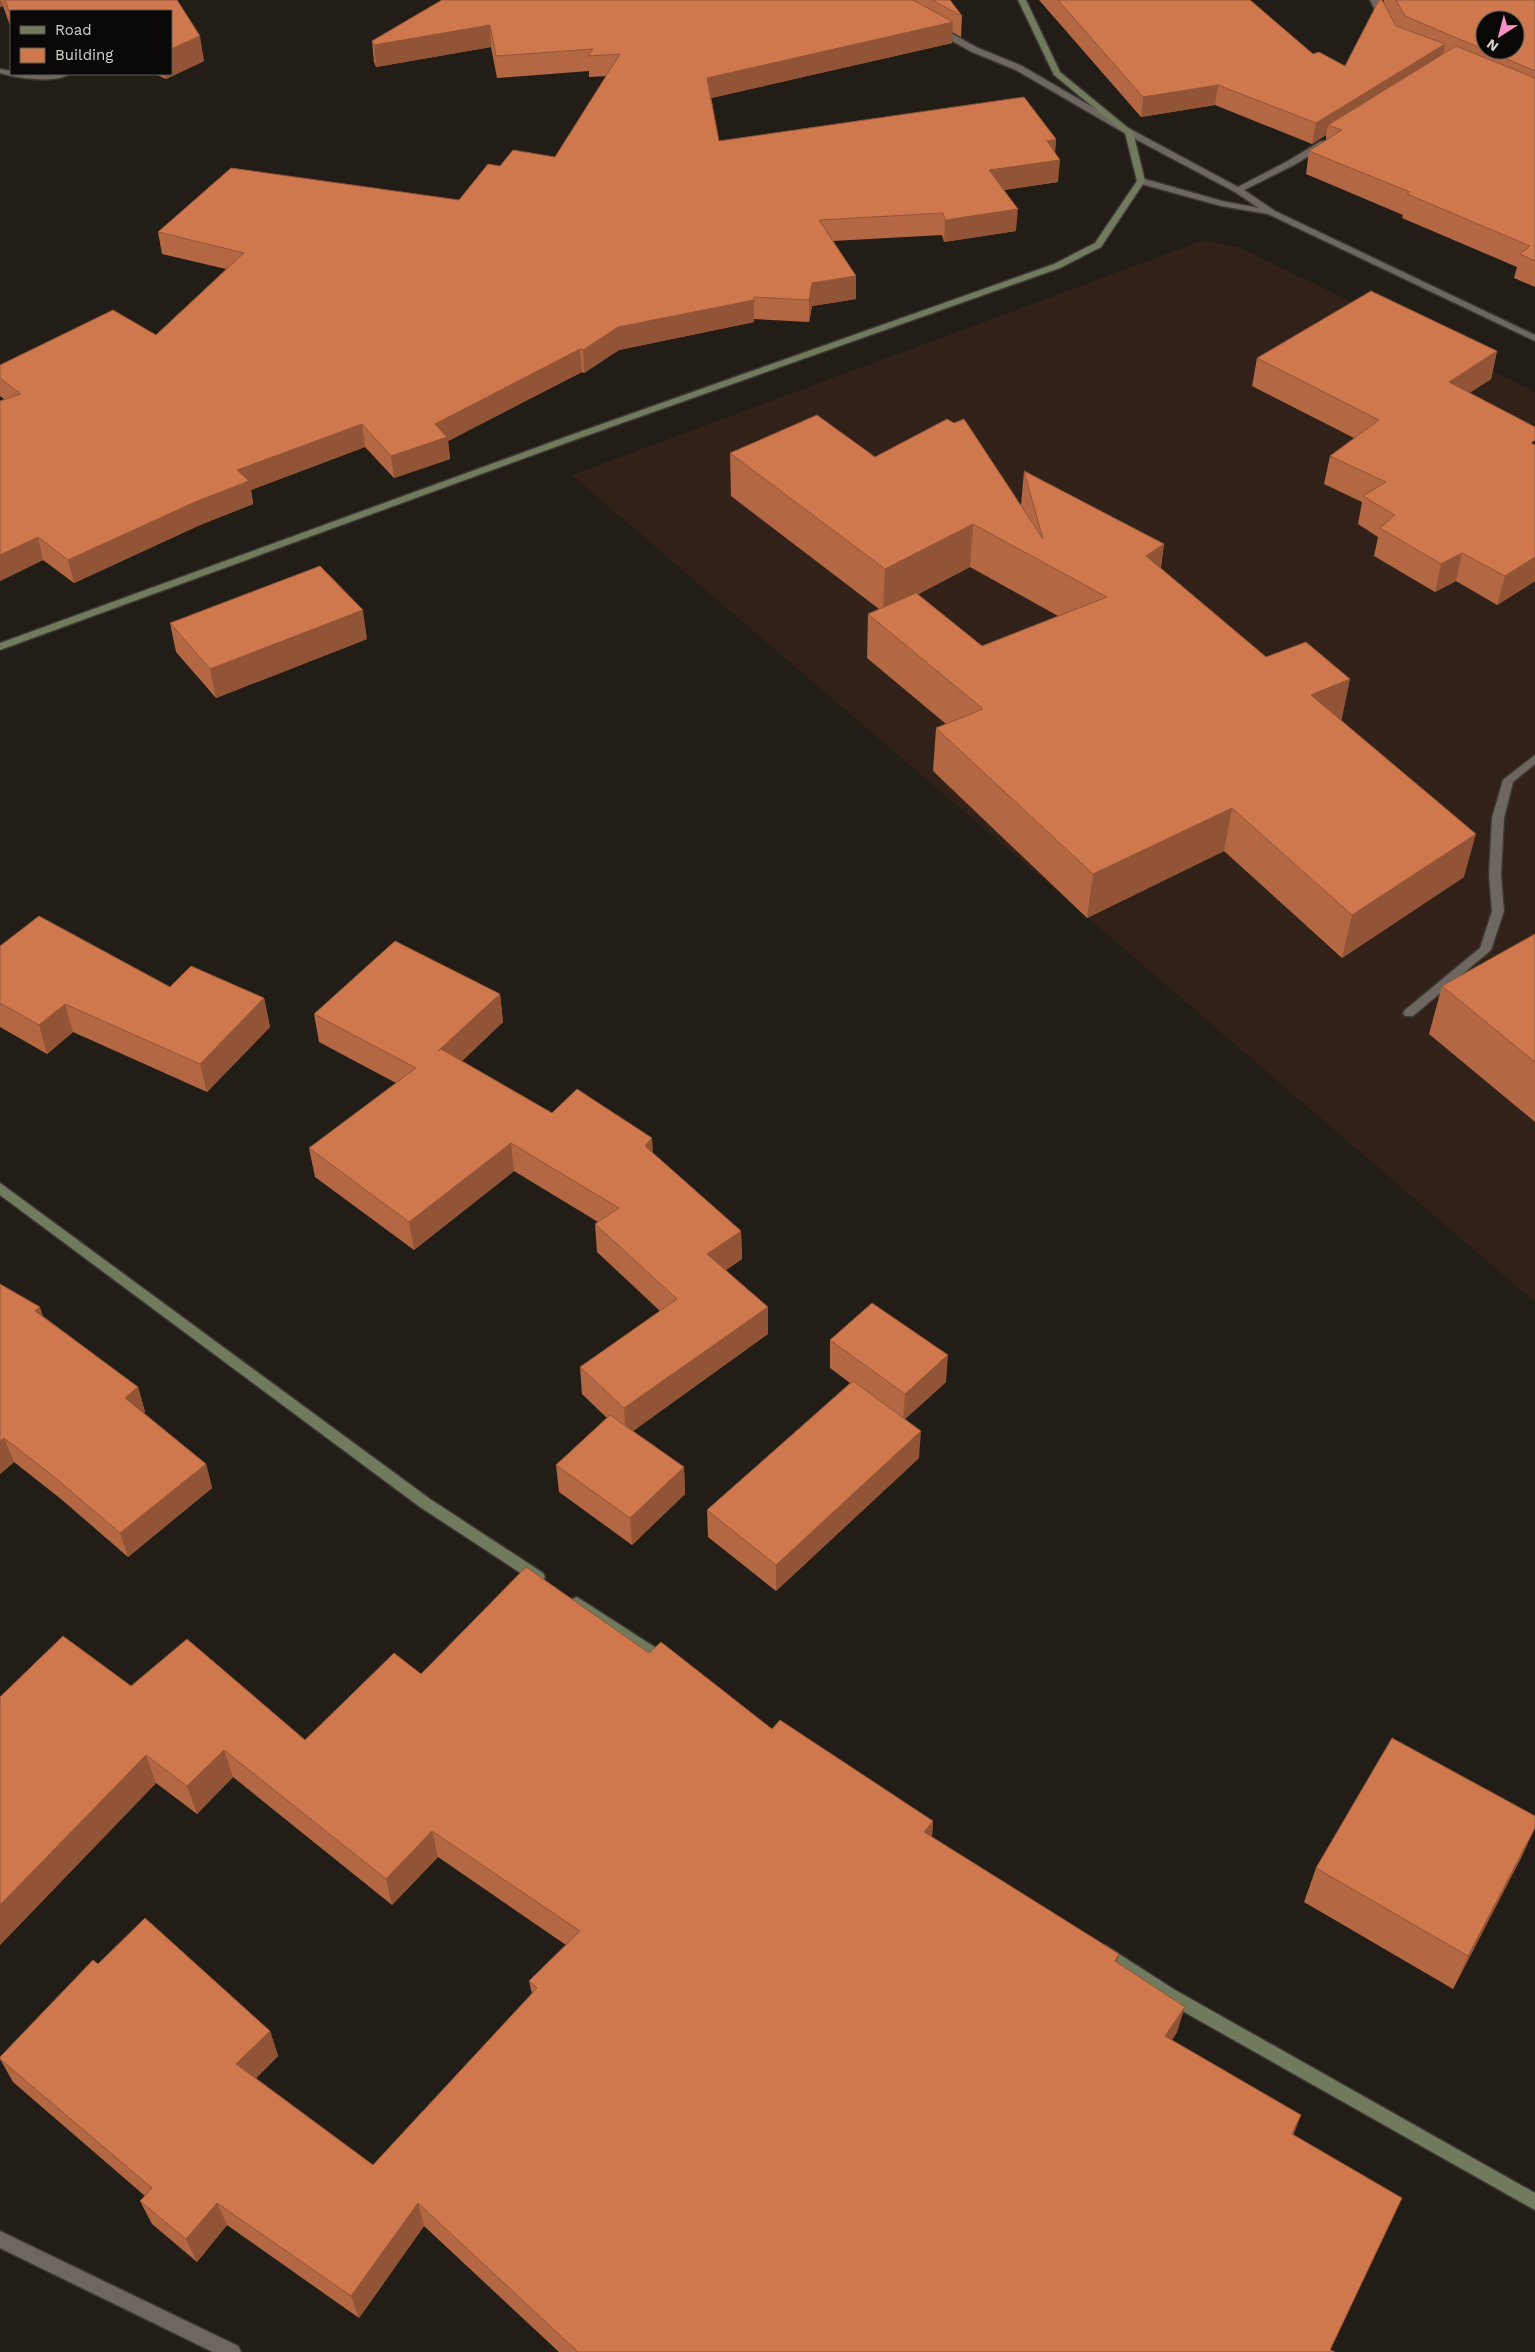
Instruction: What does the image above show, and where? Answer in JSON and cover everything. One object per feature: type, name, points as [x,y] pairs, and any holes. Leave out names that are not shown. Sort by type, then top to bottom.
[{"type":"street","points":[[0,647],[499,464],[1057,266],[1098,245],[1141,181],[1129,132],[1057,73],[1022,0]]},
{"type":"street","points":[[1374,0],[1387,25]]},
{"type":"street","points":[[933,27],[975,50],[1019,68],[1129,132],[1238,190],[1272,213],[1535,338]]},
{"type":"street","points":[[14,75],[44,77],[58,75]]},
{"type":"street","points":[[1238,190],[1290,163],[1333,137]]},
{"type":"street","points":[[1141,181],[1221,203],[1272,213]]},
{"type":"street","points":[[1409,1012],[1485,950],[1498,910],[1495,875],[1498,818],[1508,780],[1535,760]]},
{"type":"street","points":[[0,1188],[425,1503],[549,1585]]},
{"type":"street","points":[[566,1596],[673,1667]]},
{"type":"street","points":[[1095,1946],[1169,1995],[1535,2202]]},
{"type":"street","points":[[0,2239],[232,2352]]},
{"type":"shaded area","points":[[1204,240],[1241,248],[1535,392],[1535,1302],[572,475]]},
{"type":"building","points":[[5,0],[177,0],[200,36],[172,49],[172,10],[10,10],[10,14]]},
{"type":"building","points":[[442,0],[913,0],[953,22],[707,78],[719,141],[1024,97],[1056,139],[1047,141],[1060,160],[989,170],[1018,209],[945,220],[943,213],[819,220],[856,276],[812,283],[809,300],[754,297],[754,300],[618,327],[583,350],[580,349],[435,424],[447,437],[391,456],[362,424],[237,470],[249,481],[195,502],[68,560],[38,537],[0,555],[0,401],[21,394],[0,378],[0,365],[113,310],[156,335],[244,253],[158,232],[231,168],[459,200],[488,164],[500,166],[513,150],[555,157],[620,54],[588,56],[593,49],[496,56],[490,25],[374,45],[372,41]]},
{"type":"building","points":[[932,0],[950,0],[962,16]]},
{"type":"building","points":[[1058,0],[1250,0],[1313,54],[1319,52],[1345,66],[1379,0],[1382,0],[1396,26],[1445,44],[1316,123],[1218,85],[1143,97]]},
{"type":"building","points":[[1396,0],[1535,0],[1535,71],[1509,60],[1525,60],[1525,10],[1475,10],[1475,46],[1405,16]]},
{"type":"building","points":[[1456,46],[1475,54],[1475,60],[1491,60],[1535,78],[1535,261],[1520,254],[1530,246],[1407,194],[1410,192],[1309,151],[1342,130],[1328,125]]},
{"type":"building","points":[[1371,291],[1497,351],[1449,382],[1535,427],[1535,440],[1531,443],[1535,445],[1535,557],[1505,576],[1462,553],[1441,564],[1380,528],[1395,515],[1363,496],[1386,482],[1330,456],[1379,420],[1257,358]]},
{"type":"building","points":[[817,415],[875,457],[947,419],[954,423],[964,419],[1043,539],[1024,471],[1164,544],[1146,556],[1266,657],[1306,642],[1350,679],[1311,695],[1476,834],[1352,915],[1232,808],[1093,874],[936,728],[983,709],[868,614],[916,593],[982,646],[1107,597],[973,524],[885,569],[730,453]]},
{"type":"building","points":[[320,566],[363,610],[210,669],[170,623]]},
{"type":"building","points":[[39,916],[170,987],[191,966],[264,998],[200,1064],[65,1004],[39,1025],[0,1003],[0,946]]},
{"type":"building","points":[[1535,934],[1535,1062],[1442,986]]},
{"type":"building","points":[[395,941],[500,994],[438,1051],[441,1049],[552,1113],[577,1089],[652,1138],[645,1146],[741,1231],[707,1254],[768,1307],[624,1408],[580,1367],[677,1299],[595,1224],[619,1208],[511,1143],[409,1222],[309,1148],[416,1068],[314,1014]]},
{"type":"building","points":[[0,1284],[40,1307],[35,1311],[138,1387],[125,1398],[206,1464],[120,1533],[52,1475],[4,1438],[0,1441]]},
{"type":"building","points":[[872,1303],[948,1355],[905,1394],[830,1340]]},
{"type":"building","points":[[853,1381],[921,1431],[776,1565],[707,1510]]},
{"type":"building","points":[[610,1415],[684,1467],[630,1518],[556,1465]]},
{"type":"building","points":[[526,1567],[649,1653],[661,1642],[772,1729],[780,1720],[933,1821],[924,1832],[1119,1954],[1115,1961],[1185,2007],[1165,2036],[1301,2115],[1292,2134],[1402,2198],[1330,2350],[1335,2352],[577,2352],[418,2203],[351,2296],[217,2203],[186,2239],[140,2201],[152,2188],[0,2059],[0,2057],[93,1960],[98,1964],[145,1918],[270,2031],[236,2064],[373,2165],[537,1988],[529,1981],[580,1931],[432,1831],[386,1879],[224,1750],[187,1786],[146,1755],[0,1905],[0,1697],[63,1636],[131,1686],[187,1639],[305,1740],[394,1653],[421,1674]]},
{"type":"building","points":[[1392,1738],[1535,1816],[1535,1828],[1468,1956],[1316,1868]]}]
